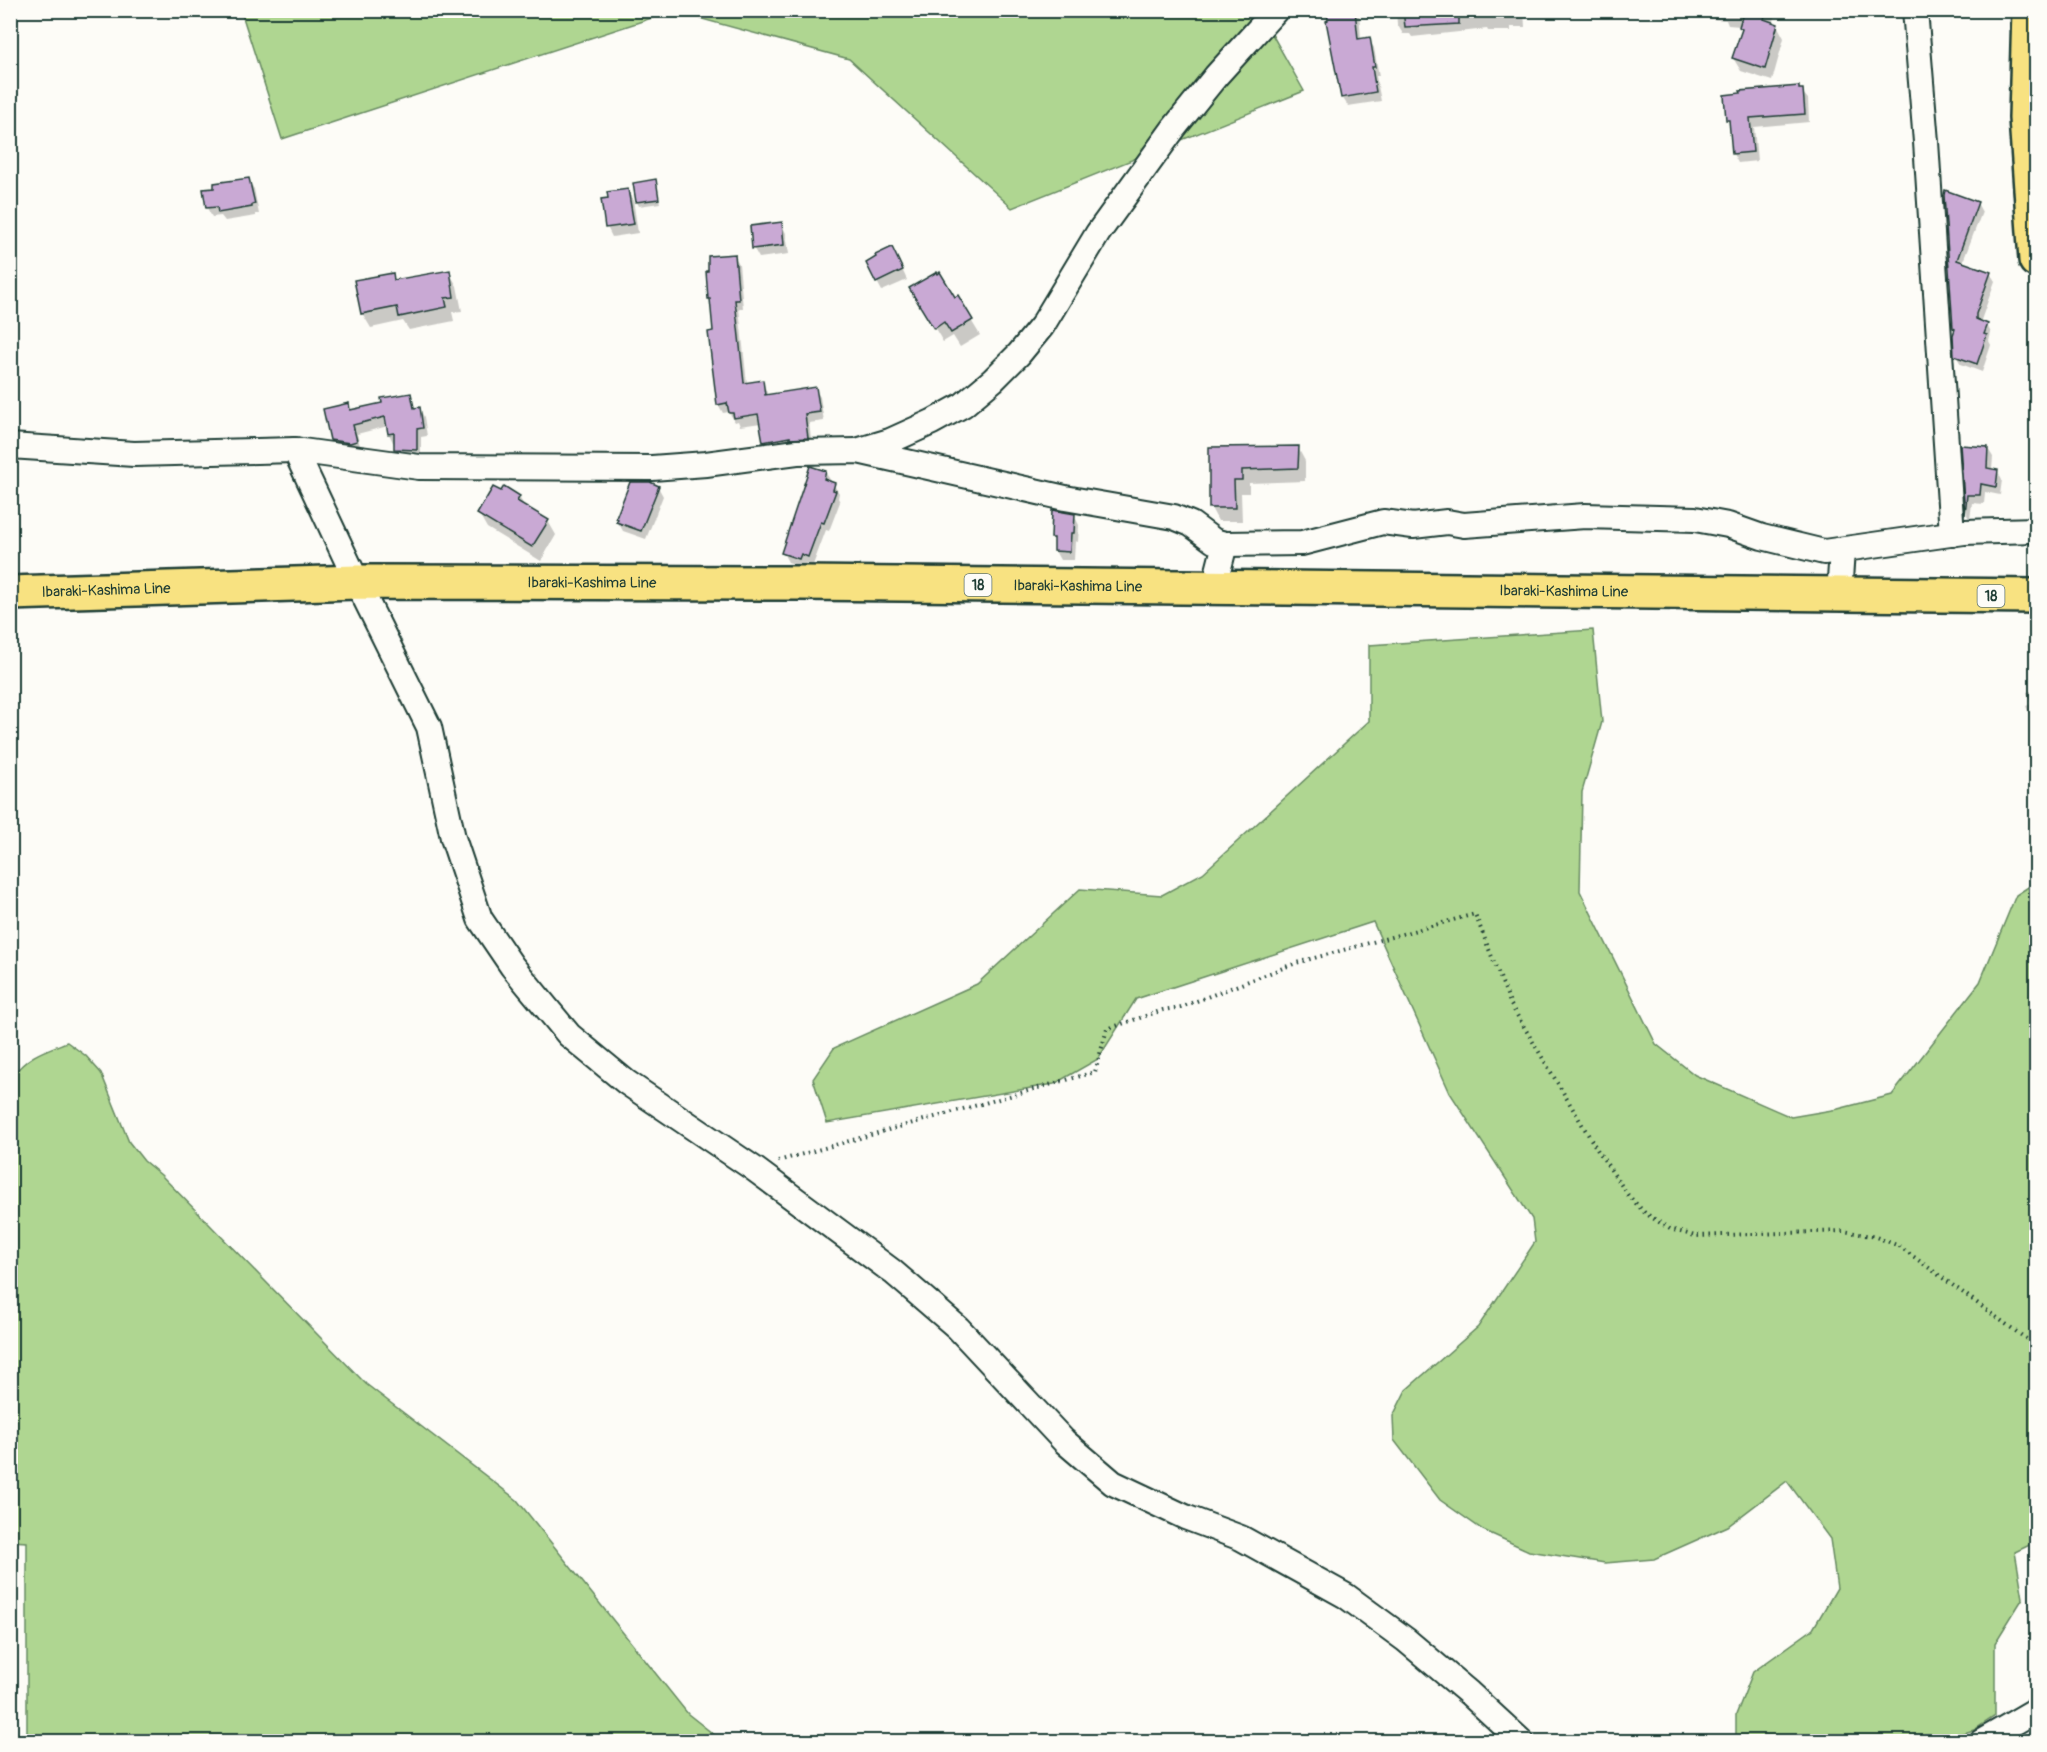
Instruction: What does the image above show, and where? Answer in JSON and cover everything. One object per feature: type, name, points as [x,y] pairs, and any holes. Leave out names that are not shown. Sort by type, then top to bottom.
[{"type":"main road","points":[[2029,10],[2026,118],[2037,260]]},
{"type":"main road","name":"Ibaraki-Kashima Line","points":[[10,593],[357,582],[802,583],[2037,596]]},
{"type":"street","points":[[858,451],[900,437],[963,405],[1019,354],[1042,326],[1098,233],[1174,128],[1216,75],[1276,10]]},
{"type":"street","points":[[1915,10],[1952,534]]},
{"type":"street","points":[[10,446],[134,454],[295,450],[419,467],[640,468],[706,464],[797,452],[858,451],[1054,496],[1174,517],[1191,524],[1214,541],[1225,544],[1302,543],[1383,522],[1413,526],[1448,522],[1464,525],[1585,516],[1695,519],[1728,525],[1762,537],[1824,552],[1952,534],[2037,530]]},
{"type":"street","points":[[295,450],[429,727],[453,838],[480,919],[512,966],[569,1035],[626,1082],[753,1168],[884,1265],[958,1328],[1064,1441],[1113,1483],[1185,1517],[1241,1538],[1346,1596],[1406,1640],[1522,1742]]},
{"type":"street","points":[[1214,587],[1225,544]]},
{"type":"street","points":[[1839,595],[1842,550]]},
{"type":"street","points":[[1981,1742],[2037,1710]]},
{"type":"path","points":[[753,1168],[1095,1072],[1107,1029],[1163,1010],[1181,1007],[1296,963],[1475,914],[1511,1005],[1598,1151],[1628,1195],[1645,1213],[1670,1229],[1695,1236],[1844,1231],[1876,1237],[1899,1246],[2037,1346]]},
{"type":"green space","points":[[241,11],[673,11],[282,139]]},
{"type":"green space","points":[[673,11],[1259,11],[1304,91],[1012,208],[849,59]]},
{"type":"green space","points":[[1593,630],[1602,722],[1582,792],[1580,891],[1656,1044],[1695,1075],[1791,1117],[1838,1109],[1892,1095],[1980,982],[2016,895],[2036,882],[2036,1542],[2015,1552],[2023,1598],[1995,1643],[1995,1716],[1974,1730],[1936,1741],[1736,1741],[1736,1715],[1753,1672],[1813,1629],[1837,1588],[1830,1539],[1787,1481],[1728,1526],[1654,1559],[1605,1563],[1529,1551],[1483,1530],[1440,1500],[1394,1440],[1393,1416],[1406,1390],[1478,1327],[1535,1242],[1532,1219],[1450,1093],[1373,922],[1136,999],[1098,1059],[1054,1084],[827,1123],[813,1079],[834,1048],[977,984],[1080,889],[1162,895],[1203,873],[1369,721],[1369,645]]},
{"type":"green space","points":[[67,1042],[86,1056],[101,1073],[129,1142],[144,1161],[161,1175],[366,1384],[517,1500],[688,1714],[722,1741],[27,1741],[27,1542],[10,1541],[10,1315],[17,1292],[11,1077],[36,1055]]},
{"type":"building","points":[[1327,10],[1355,10],[1358,39],[1370,37],[1376,92],[1341,98],[1326,21],[1328,20]]},
{"type":"building","points":[[1403,10],[1459,10],[1459,24],[1405,27]]},
{"type":"building","points":[[1744,10],[1767,10],[1764,19],[1778,24],[1765,69],[1732,58],[1742,29],[1739,27]]},
{"type":"building","points":[[1799,86],[1799,89],[1803,89],[1805,114],[1750,118],[1753,152],[1732,154],[1724,95],[1741,93],[1740,91]]},
{"type":"building","points":[[249,178],[255,204],[252,207],[218,213],[217,207],[206,208],[203,189],[214,188],[214,183]]},
{"type":"building","points":[[656,179],[659,199],[636,202],[633,183]]},
{"type":"building","points":[[628,189],[634,224],[605,228],[601,199],[608,198],[607,192]]},
{"type":"building","points":[[1945,190],[1978,202],[1957,260],[1991,272],[1976,314],[1976,319],[1988,324],[1984,334],[1987,335],[1977,364],[1954,356],[1955,329],[1953,328]]},
{"type":"building","points":[[782,222],[784,245],[752,249],[750,226]]},
{"type":"building","points":[[892,247],[903,270],[876,283],[866,263],[876,257],[875,255]]},
{"type":"building","points":[[735,254],[739,300],[735,300],[744,383],[763,380],[765,395],[816,387],[820,412],[805,414],[808,438],[790,439],[790,437],[763,442],[758,414],[734,418],[733,413],[729,413],[727,403],[717,405],[708,332],[713,331],[706,271],[708,271],[708,256]]},
{"type":"building","points":[[450,270],[454,297],[445,298],[447,307],[399,317],[397,307],[361,314],[354,280],[393,273],[394,280]]},
{"type":"building","points":[[937,272],[938,274],[940,272],[955,297],[958,295],[973,320],[951,333],[944,322],[934,329],[909,288]]},
{"type":"building","points":[[411,393],[414,408],[420,407],[423,428],[417,429],[417,450],[394,449],[394,433],[388,434],[385,417],[353,425],[357,441],[350,443],[330,440],[323,409],[349,403],[350,410],[382,403],[381,398]]},
{"type":"building","points":[[1960,445],[1988,447],[1987,468],[1998,470],[1996,487],[1981,484],[1980,495],[1967,495],[1965,515]]},
{"type":"building","points":[[1299,446],[1298,468],[1242,470],[1242,480],[1234,480],[1235,508],[1209,508],[1209,447]]},
{"type":"building","points":[[810,466],[826,471],[824,479],[835,483],[833,490],[836,491],[808,557],[801,554],[799,559],[781,553]]},
{"type":"building","points":[[630,482],[650,482],[659,486],[641,531],[616,522]]},
{"type":"building","points":[[504,486],[520,496],[517,501],[549,520],[532,547],[477,514],[493,487],[501,491]]},
{"type":"building","points":[[1052,510],[1075,514],[1070,552],[1054,551],[1054,538],[1051,538]]}]
